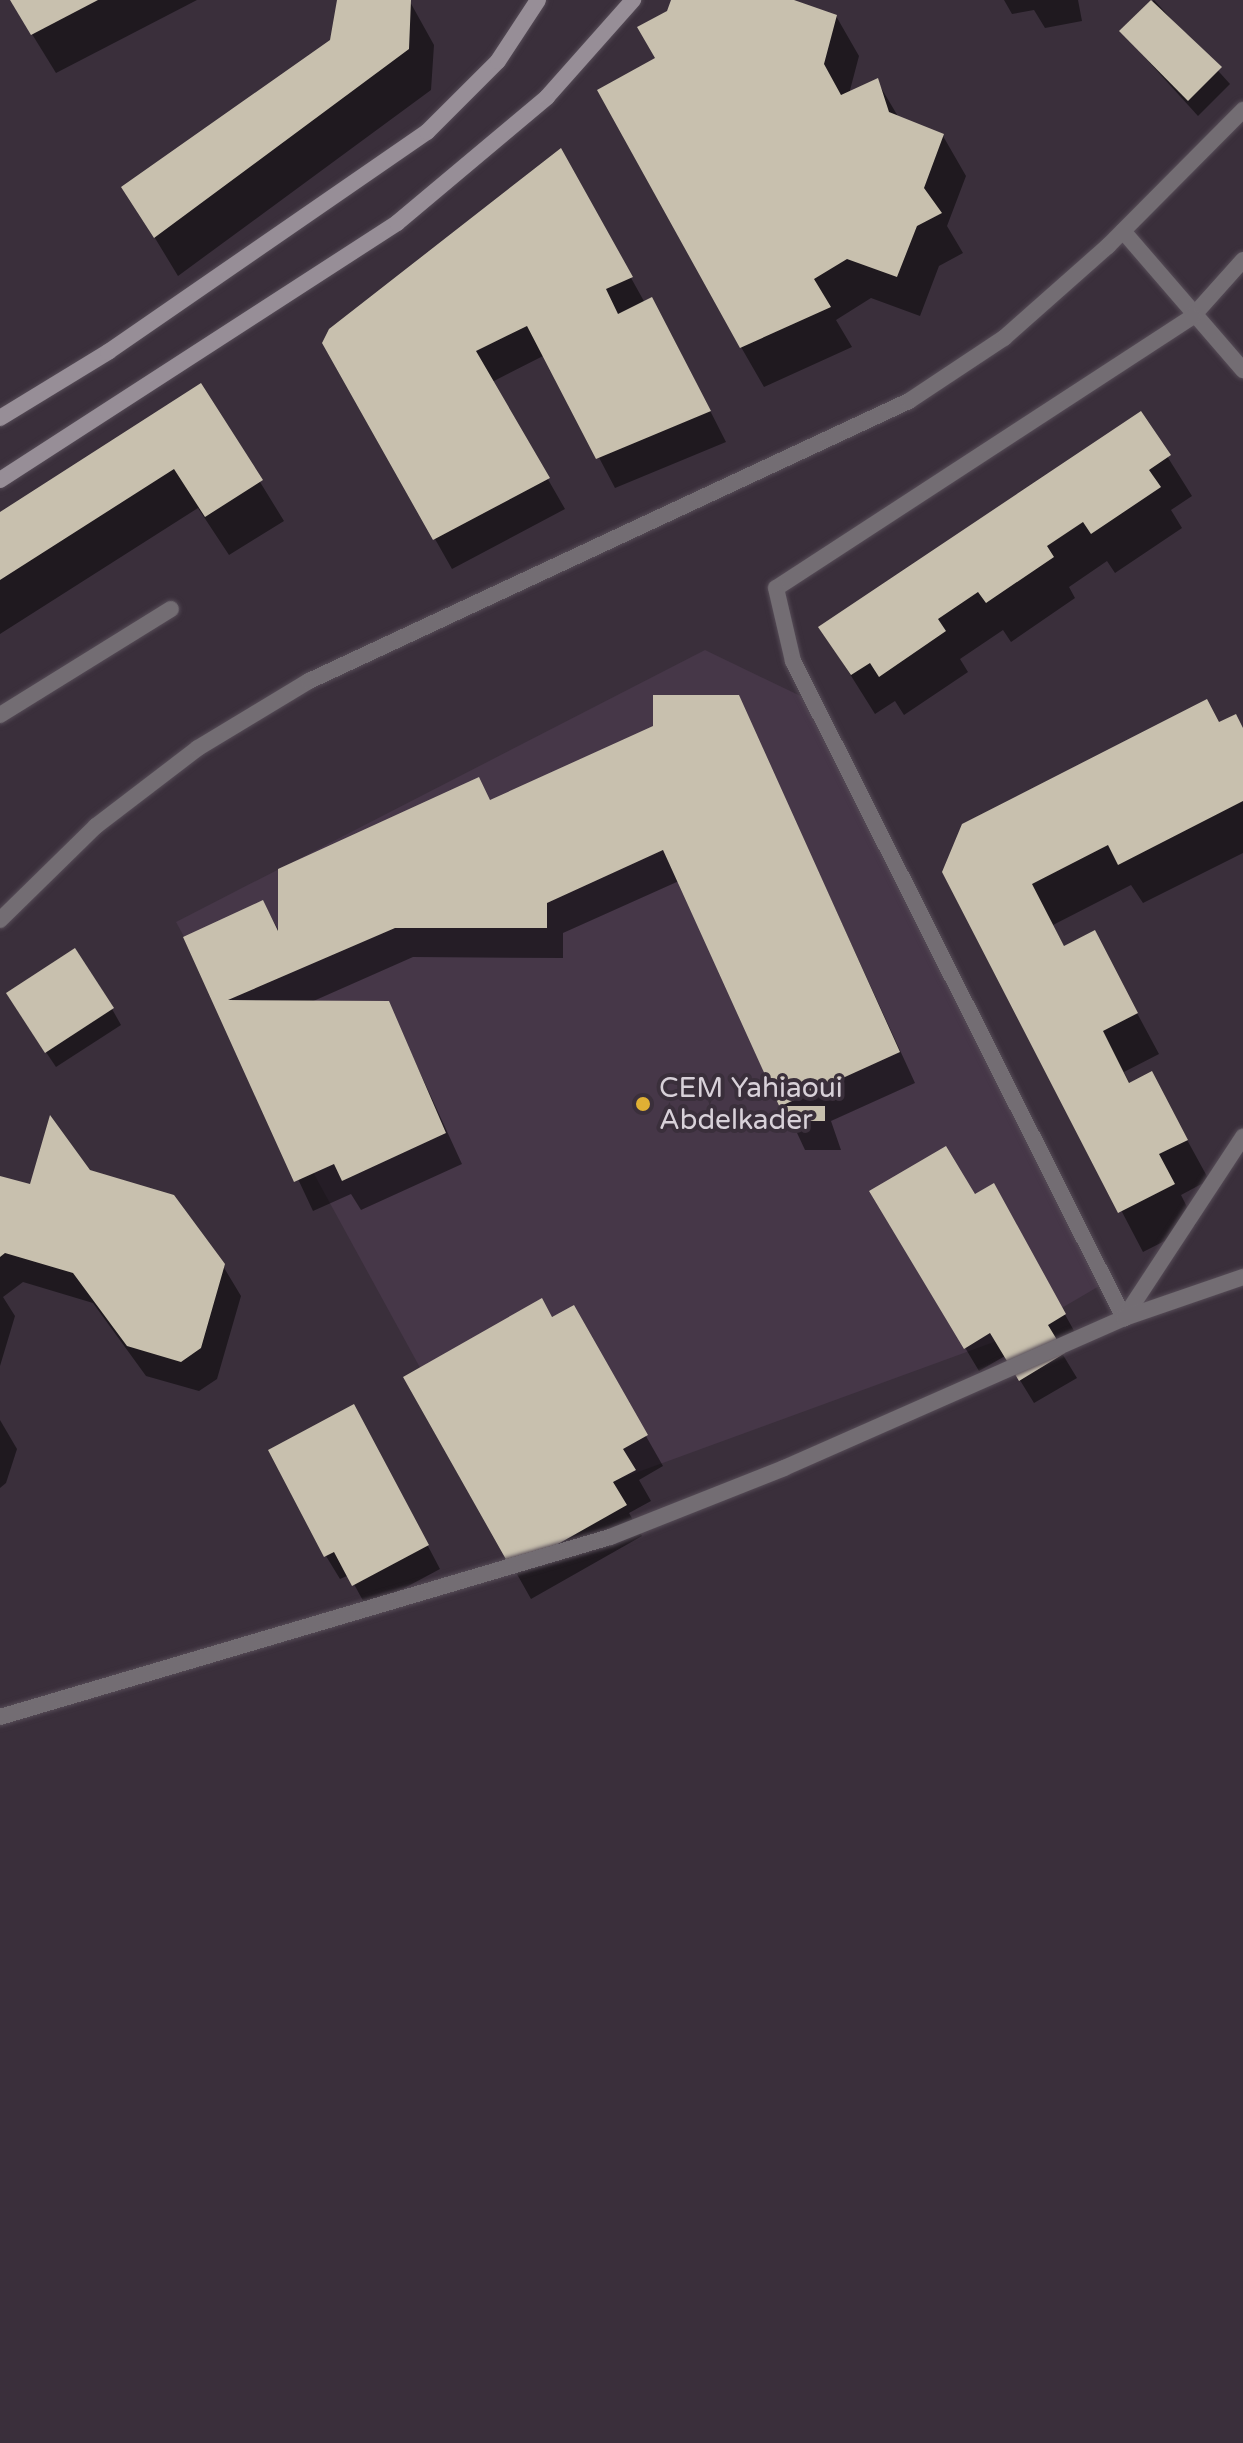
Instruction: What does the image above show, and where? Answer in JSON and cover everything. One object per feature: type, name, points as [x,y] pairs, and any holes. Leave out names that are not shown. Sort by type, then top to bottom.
[{"type":"street","points":[[0,418],[121,343],[427,132],[498,61],[538,0]]},
{"type":"street","points":[[0,480],[397,223],[547,97],[633,0]]},
{"type":"street","points":[[0,920],[96,826],[198,748],[309,681],[909,401],[1004,338],[1123,231],[1243,110]]},
{"type":"street","points":[[1123,231],[1192,317],[1243,370]]},
{"type":"street","points":[[1124,1318],[793,661],[776,588],[1192,317],[1243,260]]},
{"type":"street","points":[[0,715],[171,609]]},
{"type":"street","points":[[1124,1318],[1243,1137]]},
{"type":"street","points":[[0,1717],[610,1537],[784,1468],[1124,1318],[1243,1277]]},
{"type":"shaded area","name":"CEM Yahiaoui Abdelkader","points":[[705,650],[811,701],[1101,1285],[1019,1333],[504,1521],[176,922]]},
{"type":"building","points":[[10,0],[98,0],[31,35]]},
{"type":"building","points":[[337,0],[411,0],[409,49],[154,238],[121,187],[330,40]]},
{"type":"building","points":[[671,0],[794,0],[837,15],[824,64],[841,95],[878,78],[889,112],[944,134],[924,188],[942,213],[917,226],[897,277],[847,259],[814,279],[831,307],[740,348],[597,90],[655,58],[637,27],[667,11]]},
{"type":"building","points":[[1151,0],[1222,67],[1188,101],[1119,31]]},
{"type":"building","points":[[561,148],[633,277],[606,289],[618,314],[652,297],[711,411],[596,459],[527,326],[476,351],[550,478],[433,540],[322,343],[329,329]]},
{"type":"building","points":[[201,383],[263,480],[205,517],[174,469],[0,580],[0,512]]},
{"type":"building","points":[[1141,411],[1171,455],[1149,470],[1161,487],[1091,534],[1083,522],[1047,546],[1054,557],[986,603],[978,592],[938,619],[946,631],[879,677],[870,663],[851,675],[818,627]]},
{"type":"building","points":[[653,695],[739,695],[900,1052],[781,1106],[825,1106],[825,1121],[786,1121],[663,850],[547,903],[547,928],[395,928],[228,1000],[389,1001],[446,1133],[342,1181],[334,1164],[294,1182],[183,937],[263,900],[278,931],[278,869],[479,777],[490,800],[653,726]]},
{"type":"building","points":[[1207,699],[1219,722],[1236,714],[1243,728],[1243,801],[1118,865],[1108,845],[1032,884],[1064,946],[1095,930],[1138,1013],[1103,1031],[1129,1083],[1152,1071],[1188,1140],[1159,1154],[1175,1184],[1118,1213],[942,872],[962,824]]},
{"type":"building","points":[[75,948],[114,1008],[45,1053],[6,993]]},
{"type":"building","points":[[50,1115],[90,1170],[174,1195],[225,1264],[201,1348],[181,1362],[127,1346],[73,1273],[5,1253],[0,1257],[0,1176],[30,1184]]},
{"type":"building","points":[[946,1146],[975,1194],[994,1183],[1066,1314],[1048,1325],[1065,1353],[1019,1381],[990,1333],[964,1349],[869,1191]]},
{"type":"building","points":[[542,1298],[552,1317],[574,1305],[648,1435],[623,1449],[636,1470],[613,1482],[627,1505],[512,1570],[403,1377]]},
{"type":"building","points":[[354,1404],[429,1545],[352,1586],[334,1552],[324,1557],[268,1450]]},
{"type":"place","name":"CEM Yahiaoui Abdelkader","points":[[643,1104]]}]
